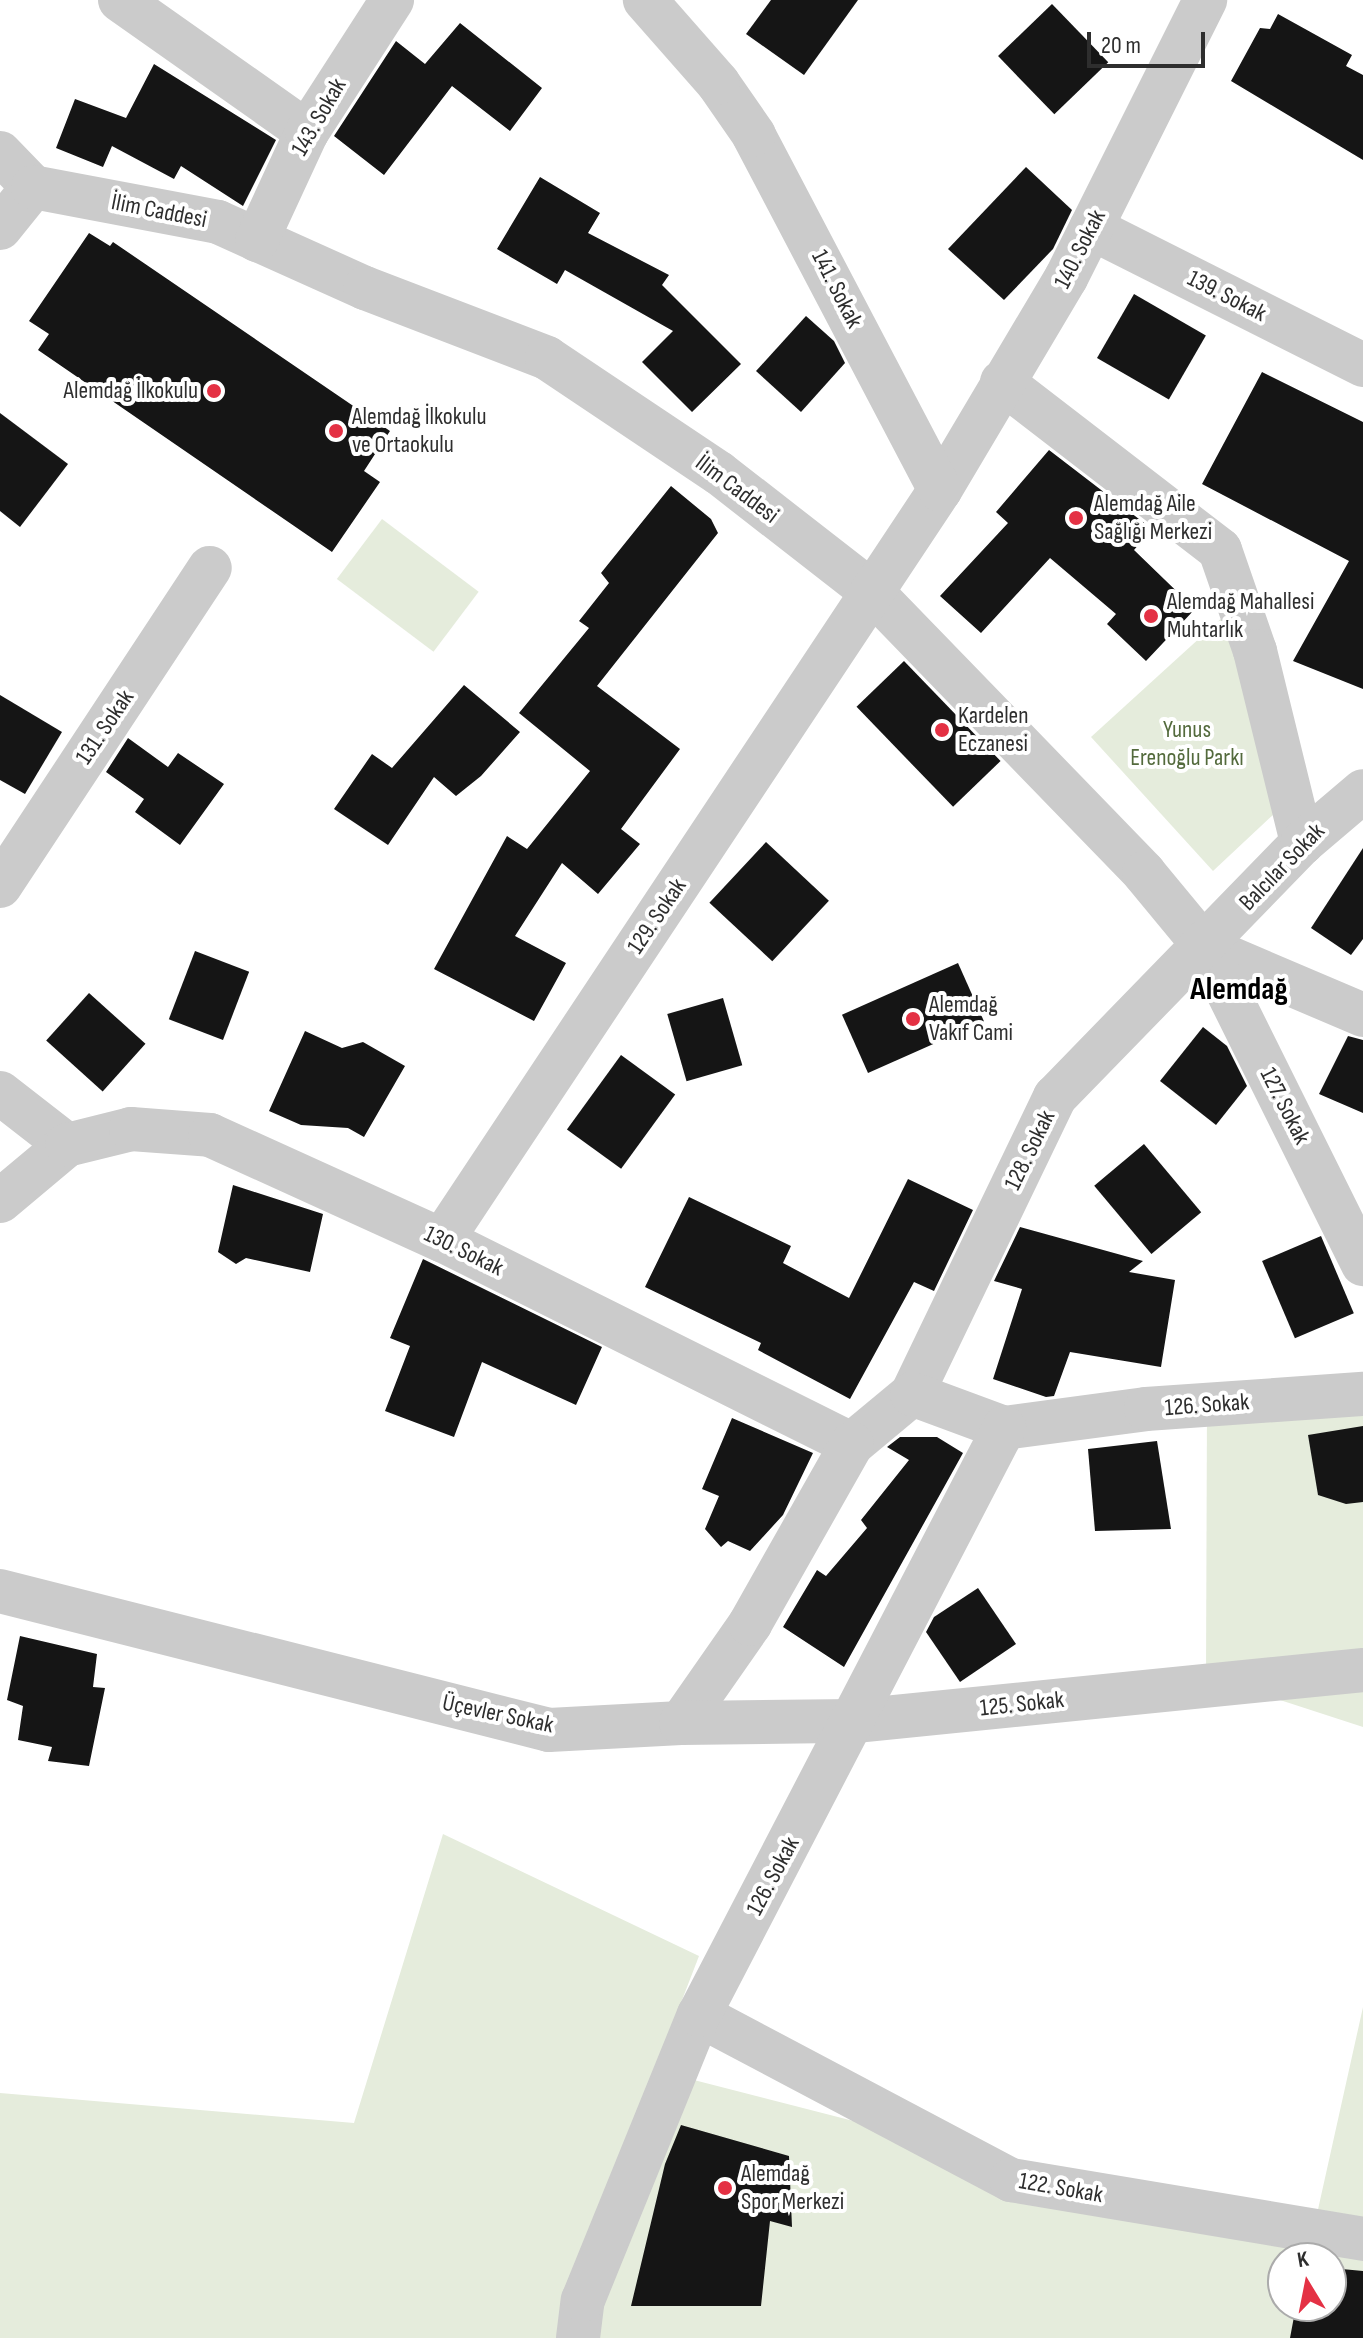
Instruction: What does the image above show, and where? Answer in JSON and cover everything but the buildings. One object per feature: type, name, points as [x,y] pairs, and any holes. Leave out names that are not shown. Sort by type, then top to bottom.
[{"type":"street","points":[[120,0],[307,132]]},
{"type":"street","name":"143. Sokak","points":[[257,240],[307,132],[392,0]]},
{"type":"street","name":"141. Sokak","points":[[645,0],[709,71],[754,135],[940,490]]},
{"type":"street","name":"140. Sokak","points":[[940,490],[1091,228],[1193,4]]},
{"type":"street","points":[[0,153],[33,187],[0,228]]},
{"type":"street","name":"İlim Caddesi","points":[[33,187],[218,222],[547,358],[719,473],[872,592],[1144,873],[1206,948],[1363,1015]]},
{"type":"street","name":"139. Sokak","points":[[1091,228],[1363,365]]},
{"type":"street","points":[[1002,382],[1220,550],[1255,651],[1302,843]]},
{"type":"street","points":[[872,592],[940,490]]},
{"type":"street","name":"131. Sokak","points":[[0,886],[210,568]]},
{"type":"street","name":"129. Sokak","points":[[442,1240],[872,592]]},
{"type":"street","name":"Balcılar Sokak","points":[[1206,948],[1302,843],[1363,791]]},
{"type":"street","name":"127. Sokak","points":[[1206,948],[1363,1264]]},
{"type":"street","name":"128. Sokak","points":[[912,1394],[1055,1097],[1206,948]]},
{"type":"street","points":[[0,1093],[67,1145]]},
{"type":"street","name":"130. Sokak","points":[[0,1201],[67,1145],[131,1129],[210,1135],[442,1240],[852,1444]]},
{"type":"street","name":"126. Sokak","points":[[912,1394],[1004,1428],[1360,1383]]},
{"type":"street","points":[[681,1723],[750,1624],[852,1444],[912,1394]]},
{"type":"street","name":"126. Sokak","points":[[578,2338],[583,2300],[699,2015],[855,1721],[1004,1428]]},
{"type":"street","name":"Üçevler Sokak","points":[[0,1591],[549,1730],[681,1723]]},
{"type":"street","name":"125. Sokak","points":[[681,1723],[855,1721],[1363,1670]]},
{"type":"street","name":"122. Sokak","points":[[699,2015],[1011,2180],[1363,2239]]},
{"type":"green space","points":[[382,519],[479,592],[433,652],[337,579]]},
{"type":"green space","name":"Yunus Erenoğlu Parkı","points":[[1225,615],[1274,814],[1213,871],[1091,737]]},
{"type":"green space","points":[[1207,1404],[1363,1407],[1363,1727],[1206,1676]]},
{"type":"green space","points":[[443,1834],[699,1956],[655,2070],[1036,2168],[1317,2214],[1363,2007],[1363,2338],[0,2338],[0,2093],[354,2123]]},
{"type":"place","name":"Alemdağ İlkokulu","points":[[214,391]]},
{"type":"place","name":"Alemdağ İlkokulu ve Ortaokulu","points":[[336,431]]},
{"type":"place","name":"Alemdağ Aile Sağlığı Merkezi","points":[[1076,518]]},
{"type":"place","name":"Alemdağ Mahallesi Muhtarlık","points":[[1151,616]]},
{"type":"place","name":"Kardelen Eczanesi","points":[[942,730]]},
{"type":"place","name":"Alemdağ Vakıf Cami","points":[[913,1019]]},
{"type":"place","name":"Alemdağ Spor Merkezi","points":[[725,2188]]},
{"type":"district","name":"Alemdağ","points":[[1239,990]]}]
